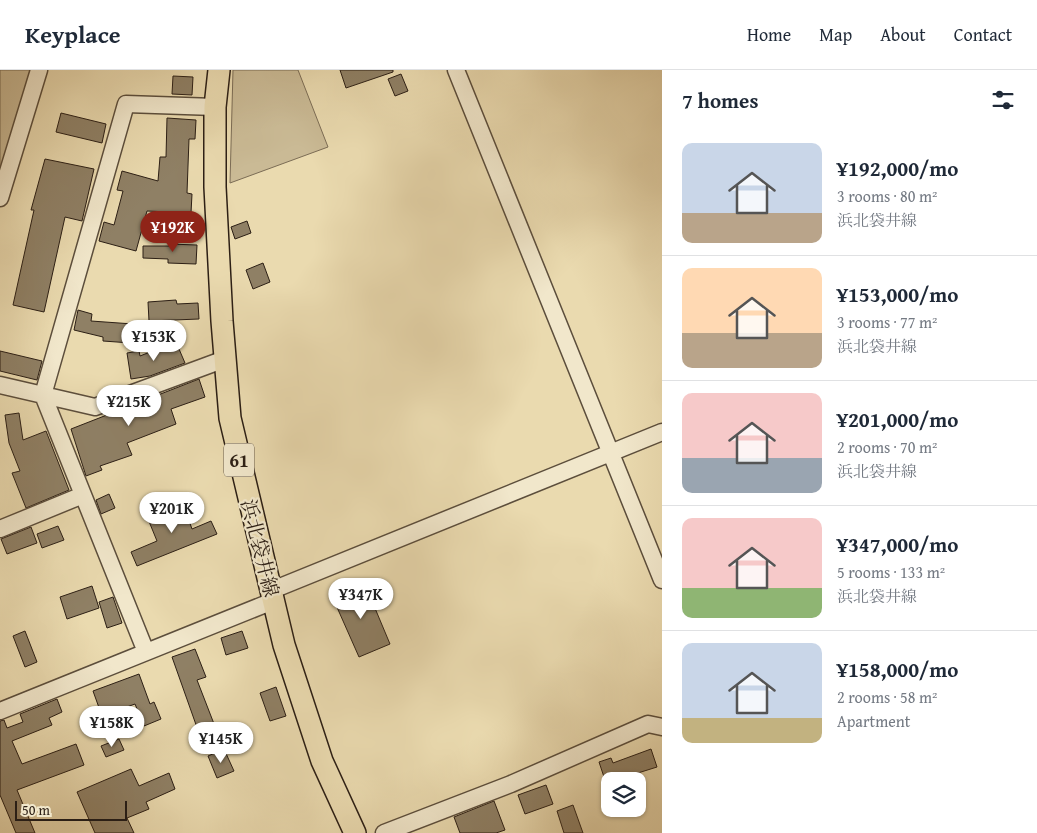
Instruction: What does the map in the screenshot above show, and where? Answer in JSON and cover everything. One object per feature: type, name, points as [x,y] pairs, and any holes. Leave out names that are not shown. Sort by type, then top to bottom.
[{"type":"main road","name":"浜北袋井線","points":[[219,70],[215,107],[215,187],[230,418],[284,644],[322,762],[355,833]]},
{"type":"street","points":[[0,198],[39,70]]},
{"type":"street","points":[[456,70],[662,580]]},
{"type":"street","points":[[146,652],[43,395],[126,104],[215,107]]},
{"type":"street","points":[[0,385],[95,407],[225,359]]},
{"type":"street","points":[[0,711],[146,652],[272,596],[662,432]]},
{"type":"street","points":[[0,529],[83,495]]},
{"type":"street","points":[[384,833],[511,784],[648,724],[662,727]]},
{"type":"shaded area","points":[[0,70],[39,70],[0,196]]},
{"type":"shaded area","points":[[233,70],[298,70],[328,147],[230,183]]},
{"type":"building","points":[[340,70],[393,70],[393,72],[346,88]]},
{"type":"building","points":[[401,74],[408,91],[395,96],[388,79]]},
{"type":"building","points":[[173,76],[193,77],[192,95],[172,94]]},
{"type":"building","points":[[61,113],[106,124],[102,143],[56,132]]},
{"type":"building","points":[[167,118],[196,120],[195,139],[189,139],[187,193],[192,194],[191,213],[147,211],[136,251],[99,241],[104,222],[114,225],[123,191],[117,190],[122,171],[158,181],[160,157],[166,157]]},
{"type":"building","points":[[45,159],[94,169],[82,221],[65,217],[44,312],[13,305],[34,210],[31,210]]},
{"type":"building","points":[[247,221],[251,233],[235,239],[231,227]]},
{"type":"building","points":[[169,244],[197,245],[196,264],[168,263],[168,259],[143,258],[143,246],[169,246]]},
{"type":"building","points":[[263,263],[270,282],[253,289],[246,270]]},
{"type":"building","points":[[176,300],[177,304],[198,303],[199,319],[149,321],[148,302]]},
{"type":"building","points":[[78,310],[92,314],[91,321],[133,324],[131,343],[103,341],[103,337],[74,330]]},
{"type":"building","points":[[170,344],[173,351],[179,349],[185,363],[150,376],[131,379],[127,353],[139,351],[140,356]]},
{"type":"building","points":[[0,351],[42,361],[37,380],[0,371]]},
{"type":"building","points":[[199,379],[205,397],[171,409],[176,424],[127,443],[132,455],[100,466],[102,470],[86,476],[71,429]]},
{"type":"building","points":[[19,413],[23,440],[46,431],[69,490],[26,508],[12,473],[20,471],[9,443],[5,415]]},
{"type":"building","points":[[109,494],[115,508],[101,514],[96,500]]},
{"type":"building","points":[[182,501],[192,529],[211,521],[217,534],[137,566],[131,552],[157,541],[148,519],[166,512],[164,507]]},
{"type":"building","points":[[58,526],[64,540],[42,548],[37,534]]},
{"type":"building","points":[[31,527],[37,543],[7,554],[1,539]]},
{"type":"building","points":[[364,582],[390,644],[359,657],[332,596]]},
{"type":"building","points":[[92,586],[99,608],[67,619],[60,597]]},
{"type":"building","points":[[113,597],[122,623],[107,628],[99,602]]},
{"type":"building","points":[[25,631],[37,662],[25,667],[13,636]]},
{"type":"building","points":[[242,631],[248,648],[226,655],[221,638]]},
{"type":"building","points":[[195,649],[206,677],[197,680],[216,729],[200,736],[172,657]]},
{"type":"building","points":[[139,674],[150,704],[154,702],[161,719],[144,726],[135,704],[102,716],[93,691]]},
{"type":"building","points":[[276,687],[286,716],[270,721],[260,693]]},
{"type":"building","points":[[57,699],[62,712],[49,718],[52,725],[12,741],[22,764],[76,744],[84,765],[17,790],[35,833],[16,833],[0,795],[0,721],[4,720],[7,728],[23,722],[20,714]]},
{"type":"building","points":[[119,739],[124,750],[106,757],[101,746]]},
{"type":"building","points":[[224,749],[234,771],[217,778],[208,756]]},
{"type":"building","points":[[651,749],[657,767],[641,772],[602,772],[599,762],[611,758],[613,763]]},
{"type":"building","points":[[131,769],[139,786],[169,773],[175,789],[146,802],[149,809],[127,818],[134,833],[95,833],[77,792]]},
{"type":"building","points":[[546,785],[553,804],[525,814],[518,795]]},
{"type":"building","points":[[494,801],[505,830],[496,833],[460,833],[454,817]]},
{"type":"building","points":[[573,805],[583,833],[564,833],[557,811]]}]
